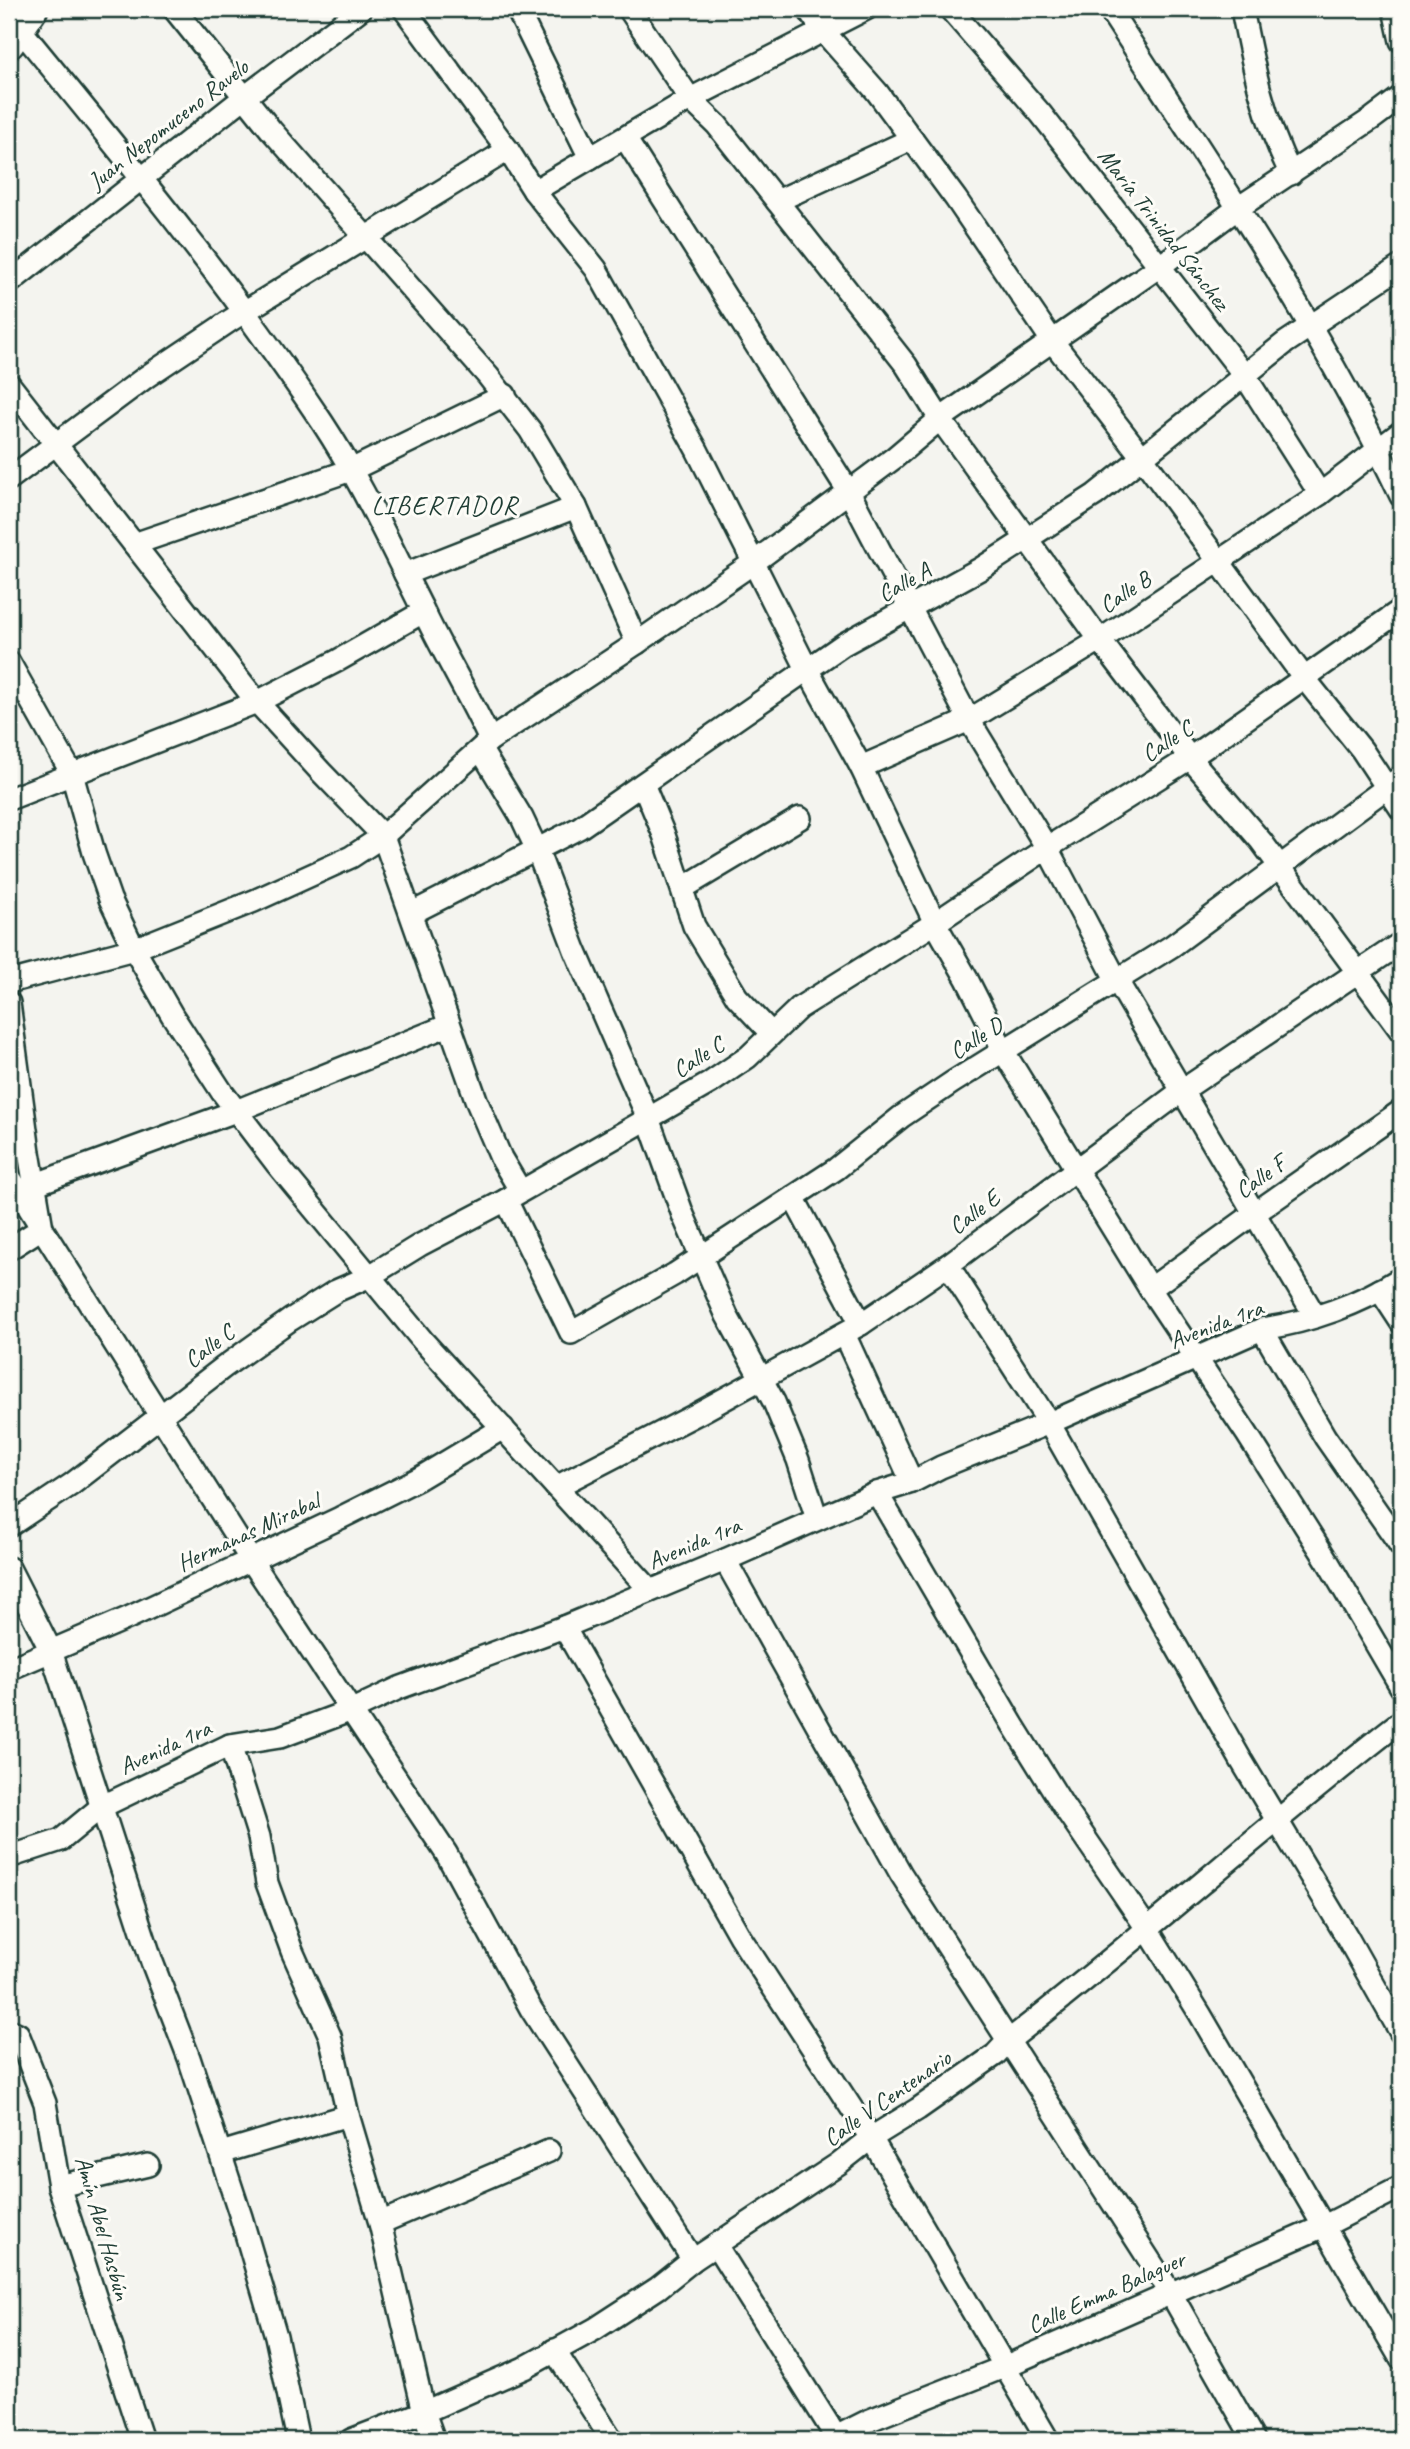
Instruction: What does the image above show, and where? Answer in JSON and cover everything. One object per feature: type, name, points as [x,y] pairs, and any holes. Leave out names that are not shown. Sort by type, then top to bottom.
[{"type":"street","points":[[174,9],[271,130],[505,395],[530,430],[576,507],[637,643]]},
{"type":"street","name":"Juan Nepomuceno Ravelo","points":[[9,283],[361,9]]},
{"type":"street","points":[[404,9],[508,150],[534,191],[596,269],[691,439],[807,669],[861,767],[935,923],[1004,1052],[1150,1289],[1262,1457],[1401,1687]]},
{"type":"street","points":[[517,9],[590,158]]},
{"type":"street","points":[[629,9],[690,99],[717,125],[906,365],[940,419],[1100,640],[1190,758],[1261,842],[1401,1031]]},
{"type":"street","points":[[808,9],[912,139],[1053,342],[1142,457],[1306,679],[1362,750],[1394,782],[1401,809]]},
{"type":"street","points":[[534,191],[690,99],[866,9]]},
{"type":"street","name":"María Trinidad Sánchez","points":[[950,9],[1041,114],[1245,376],[1320,495]]},
{"type":"street","points":[[1109,9],[1311,326],[1378,447],[1401,496]]},
{"type":"street","points":[[1242,9],[1264,112],[1290,174]]},
{"type":"street","points":[[1394,9],[1401,41]]},
{"type":"street","points":[[20,27],[142,178],[244,313],[323,424],[384,528],[423,612],[464,685],[485,745],[537,850],[575,950],[648,1118],[683,1215],[727,1316],[774,1402],[817,1519]]},
{"type":"street","points":[[9,982],[134,949],[329,869],[383,836],[485,745],[753,563],[894,458],[940,419],[1053,342],[1238,208],[1401,97]]},
{"type":"street","points":[[625,138],[849,492],[969,720],[1047,848],[1116,979],[1315,1316]]},
{"type":"street","points":[[777,201],[912,139]]},
{"type":"street","points":[[9,479],[57,446],[146,377],[364,236],[508,150]]},
{"type":"street","name":"Calle A","points":[[412,913],[579,828],[844,644],[980,569],[1095,495],[1311,326],[1401,266]]},
{"type":"street","points":[[9,384],[257,702],[383,836],[449,1025],[513,1195]]},
{"type":"street","points":[[134,544],[351,470],[505,395]]},
{"type":"street","name":"Calle B","points":[[861,767],[969,720],[1100,640],[1320,495],[1378,447],[1401,432]]},
{"type":"street","points":[[405,574],[576,507]]},
{"type":"street","name":"Calle C","points":[[9,1526],[72,1484],[224,1367],[290,1321],[336,1291],[368,1277],[420,1245],[710,1083],[738,1063],[799,1008],[1190,758],[1401,610]]},
{"type":"street","points":[[9,799],[257,702],[423,612]]},
{"type":"street","points":[[9,662],[72,774],[110,899],[134,949],[172,1015],[236,1111],[368,1277],[650,1590]]},
{"type":"street","name":"Calle D","points":[[513,1195],[571,1333],[675,1274],[836,1169],[901,1117],[1172,946],[1394,782]]},
{"type":"street","points":[[643,784],[683,888],[694,926],[737,997],[771,1033]]},
{"type":"street","points":[[683,888],[800,818]]},
{"type":"street","name":"Calle E","points":[[556,1488],[853,1329],[948,1265],[1183,1090],[1401,943]]},
{"type":"street","points":[[9,1003],[42,1228]]},
{"type":"street","points":[[36,1184],[236,1111],[449,1025]]},
{"type":"street","name":"Calle F","points":[[1150,1289],[1401,1111]]},
{"type":"street","points":[[9,1176],[251,1560],[446,1853],[531,2009],[693,2260]]},
{"type":"street","points":[[793,1197],[853,1329],[912,1482]]},
{"type":"street","points":[[9,1248],[42,1228]]},
{"type":"street","points":[[948,1265],[1049,1423],[1401,2033]]},
{"type":"street","name":"Avenida 1ra","points":[[9,1857],[61,1840],[101,1807],[230,1745],[280,1737],[352,1710],[399,1688],[564,1627],[877,1493],[912,1482],[941,1467],[1049,1423],[1262,1329],[1294,1324],[1380,1290],[1401,1278]]},
{"type":"street","points":[[1380,1290],[1401,1322]]},
{"type":"street","points":[[1262,1329],[1325,1437],[1401,1546]]},
{"type":"street","name":"Hermanas Mirabal","points":[[9,1669],[251,1560],[418,1479],[503,1428]]},
{"type":"street","points":[[877,1493],[1013,1725],[1064,1807],[1148,1930],[1401,2359]]},
{"type":"street","points":[[725,1560],[901,1874],[1170,2292],[1254,2440]]},
{"type":"street","points":[[9,1568],[51,1651],[152,1962],[190,2058],[276,2336],[298,2440]]},
{"type":"street","points":[[564,1627],[740,1937],[871,2138],[1048,2440]]},
{"type":"street","name":"Calle V Centenario","points":[[351,2440],[424,2412],[524,2368],[595,2329],[658,2288],[693,2260],[838,2164],[871,2138],[995,2054],[1401,1721]]},
{"type":"street","points":[[230,1745],[259,1837],[267,1883],[292,1951],[330,2036],[348,2115],[380,2223],[424,2412],[434,2440]]},
{"type":"street","name":"Amín Abel Hasbún","points":[[12,2031],[45,2104],[59,2186],[142,2440]]},
{"type":"street","points":[[221,2154],[348,2115]]},
{"type":"street","points":[[380,2223],[549,2151]]},
{"type":"street","points":[[59,2186],[148,2165]]},
{"type":"street","name":"Calle Emma Balaguer","points":[[835,2439],[870,2420],[1004,2367],[1324,2225],[1401,2187]]},
{"type":"street","points":[[716,2245],[835,2439]]},
{"type":"street","points":[[554,2350],[612,2440]]},
{"type":"district","name":"LIBERTADOR","points":[[445,505]]}]
